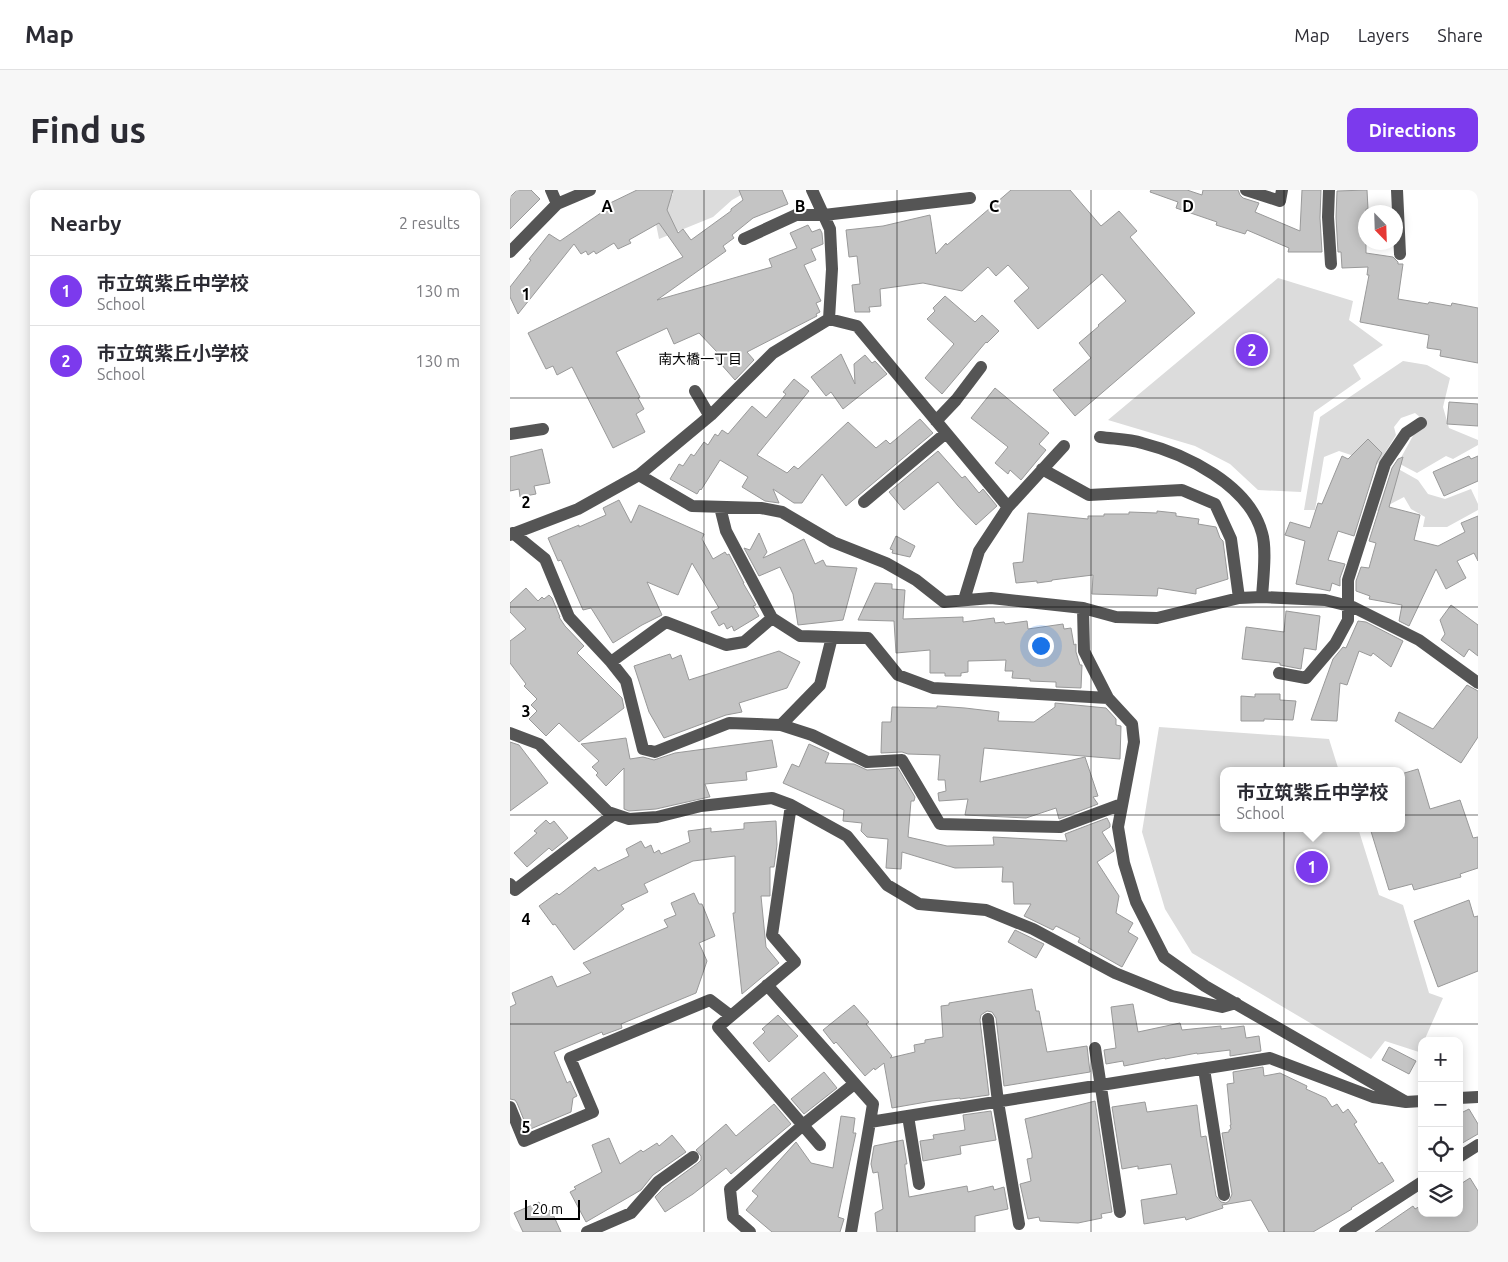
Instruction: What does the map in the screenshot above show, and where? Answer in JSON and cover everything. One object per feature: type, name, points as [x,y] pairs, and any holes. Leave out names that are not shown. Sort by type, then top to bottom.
[{"type":"street","points":[[551,190],[557,204]]},
{"type":"street","points":[[510,252],[557,204],[590,190]]},
{"type":"street","points":[[812,190],[830,229],[832,269],[829,319]]},
{"type":"street","points":[[1246,190],[1280,201],[1282,190]]},
{"type":"street","points":[[1329,190],[1328,217],[1331,264]]},
{"type":"street","points":[[1397,190],[1400,254]]},
{"type":"street","points":[[744,240],[796,215],[824,215],[970,198]]},
{"type":"street","points":[[512,534],[578,509],[639,475],[709,415],[773,353],[829,319],[857,326],[1008,507]]},
{"type":"street","points":[[936,421],[956,400],[981,367]]},
{"type":"street","points":[[695,391],[709,415]]},
{"type":"street","points":[[1279,673],[1306,678],[1335,644],[1348,620],[1348,580],[1385,464],[1406,433],[1421,423]]},
{"type":"street","points":[[510,434],[543,429]]},
{"type":"street","points":[[864,502],[946,433]]},
{"type":"street","points":[[1100,438],[1140,442],[1176,454],[1211,472],[1239,494],[1257,517],[1263,534],[1264,573],[1262,597]]},
{"type":"street","points":[[964,600],[978,551],[1008,507],[1064,446]]},
{"type":"street","points":[[1042,470],[1089,495],[1182,490],[1215,504],[1231,539],[1239,598]]},
{"type":"street","points":[[639,475],[692,506],[761,508],[782,512],[833,542],[886,563],[916,580],[944,602],[991,598],[1083,608],[1116,617],[1157,618],[1239,598],[1262,597],[1324,600],[1353,606],[1419,640],[1478,683]]},
{"type":"street","points":[[720,507],[726,531],[772,618],[800,636],[868,638],[898,675],[933,688],[1108,698]]},
{"type":"street","points":[[512,534],[545,559],[569,617],[626,681],[643,749],[655,752],[729,723],[781,725],[812,734],[867,762],[902,760],[940,824],[1060,828],[1122,804]]},
{"type":"street","points":[[1083,608],[1084,651],[1108,698],[1132,724],[1134,742],[1118,827],[1124,863],[1136,902],[1164,957],[1205,986],[1406,1102]]},
{"type":"street","points":[[611,662],[666,622],[726,645],[744,642],[772,618]]},
{"type":"street","points":[[781,725],[820,685],[832,636]]},
{"type":"street","points":[[510,733],[538,744],[608,812],[629,819],[657,817],[701,806],[772,798],[791,805],[848,836],[887,885],[919,904],[986,910],[1033,929],[1115,972],[1172,996],[1222,1007],[1236,1003]]},
{"type":"street","points":[[791,805],[772,936],[795,962],[718,1027],[820,1145]]},
{"type":"street","points":[[510,884],[515,890],[614,814]]},
{"type":"street","points":[[767,986],[873,1104],[851,1232]]},
{"type":"street","points":[[510,1107],[524,1141],[593,1112],[570,1058],[710,1000],[731,1016]]},
{"type":"street","points":[[988,1019],[998,1102],[1019,1224]]},
{"type":"street","points":[[1096,1048],[1120,1212]]},
{"type":"street","points":[[870,1122],[1270,1058],[1373,1097],[1406,1102],[1418,1101]]},
{"type":"street","points":[[1204,1069],[1224,1195]]},
{"type":"street","points":[[750,1232],[733,1217],[730,1189],[802,1125],[854,1084]]},
{"type":"street","points":[[1463,1098],[1478,1097]]},
{"type":"street","points":[[908,1116],[919,1184]]},
{"type":"street","points":[[1463,1154],[1478,1145]]},
{"type":"street","points":[[587,1232],[631,1213],[658,1182],[692,1157]]},
{"type":"street","points":[[1345,1232],[1418,1185]]},
{"type":"shaded area","points":[[672,190],[750,190],[732,200],[713,217],[659,239],[656,224],[673,194]]},
{"type":"shaded area","points":[[1278,278],[1353,301],[1349,320],[1383,345],[1353,365],[1361,379],[1314,412],[1301,492],[1258,490],[1230,464],[1195,446],[1108,420]]},
{"type":"shaded area","points":[[1403,361],[1427,365],[1450,378],[1443,407],[1449,428],[1478,440],[1478,445],[1453,459],[1446,456],[1417,473],[1398,463],[1414,434],[1427,423],[1415,413],[1401,418],[1394,427],[1396,435],[1378,464],[1339,451],[1324,457],[1315,510],[1304,510],[1320,417]]},
{"type":"shaded area","points":[[1393,466],[1418,480],[1428,494],[1445,499],[1471,489],[1478,504],[1478,510],[1447,527],[1423,527],[1425,517],[1411,509],[1404,497],[1377,511]]},
{"type":"shaded area","points":[[1159,727],[1329,739],[1338,767],[1220,767],[1220,832],[1359,832],[1379,895],[1403,905],[1429,993],[1443,998],[1426,1037],[1418,1037],[1418,1052],[1385,1041],[1371,1059],[1192,953],[1165,909],[1142,832]]},
{"type":"building","points":[[517,190],[531,190],[540,199],[510,229],[510,197]]},
{"type":"building","points":[[637,190],[673,190],[667,210],[678,233],[683,229],[691,240],[743,200],[739,190],[782,190],[788,204],[753,218],[732,235],[734,238],[723,246],[726,251],[657,300],[772,267],[769,259],[797,248],[790,233],[808,225],[812,232],[820,229],[822,233],[823,244],[811,249],[816,260],[804,265],[821,301],[816,303],[820,312],[816,314],[817,316],[747,352],[754,360],[735,380],[713,355],[717,352],[699,333],[674,344],[667,328],[616,352],[640,397],[638,398],[644,409],[636,414],[645,432],[613,448],[572,367],[557,375],[553,366],[546,369],[528,333],[683,257],[659,223],[629,240],[631,243],[618,249],[614,243],[596,254],[594,251],[588,255],[586,251],[581,254],[574,244],[518,314],[510,297],[510,287],[549,234],[560,241],[608,208],[606,205]]},
{"type":"building","points":[[1011,190],[1070,190],[1101,226],[1119,211],[1137,231],[1130,237],[1195,313],[1075,416],[1053,390],[1091,358],[1079,343],[1126,301],[1102,274],[1038,329],[1014,301],[1029,288],[1008,265],[996,276],[988,267],[962,291],[923,283],[880,289],[881,306],[869,307],[870,312],[855,312],[852,285],[860,284],[857,256],[849,257],[846,230],[883,226],[930,215],[936,254],[946,243],[947,245]]},
{"type":"building","points":[[1151,190],[1187,190],[1202,195],[1203,190],[1238,190],[1243,198],[1259,203],[1255,212],[1300,231],[1302,190],[1321,190],[1322,252],[1288,252],[1289,248],[1247,230],[1245,234],[1216,225],[1217,222],[1176,208],[1178,202],[1150,192]]},
{"type":"building","points":[[1367,190],[1368,205],[1358,205],[1358,250],[1366,250],[1366,253],[1393,257],[1398,264],[1403,264],[1398,299],[1451,306],[1452,303],[1478,308],[1478,363],[1440,356],[1441,350],[1427,348],[1429,335],[1360,322],[1369,275],[1367,275],[1368,267],[1342,268],[1341,252],[1338,252],[1337,191]]},
{"type":"building","points":[[945,296],[975,322],[982,315],[999,331],[986,342],[942,394],[925,378],[954,344],[927,319],[935,311],[933,308]]},
{"type":"building","points":[[841,354],[855,384],[854,364],[865,355],[872,363],[875,361],[887,374],[843,409],[831,392],[826,396],[811,377]]},
{"type":"building","points":[[794,379],[809,391],[757,455],[787,473],[794,466],[798,469],[848,422],[876,448],[886,440],[890,444],[920,419],[933,433],[846,506],[822,474],[802,503],[794,503],[773,489],[779,503],[765,501],[742,487],[748,477],[720,460],[697,494],[670,479],[679,464],[683,466],[691,454],[694,456],[704,442],[708,445],[715,434],[718,436],[722,430],[728,434],[752,406],[766,418],[786,394],[783,392]]},
{"type":"building","points":[[995,388],[1049,433],[1039,444],[1046,450],[1021,480],[1010,470],[1008,474],[995,463],[1008,447],[971,418]]},
{"type":"building","points":[[1449,402],[1478,404],[1478,426],[1447,424]]},
{"type":"building","points":[[1368,439],[1382,453],[1377,462],[1354,536],[1338,531],[1328,560],[1345,564],[1340,578],[1340,586],[1332,583],[1330,591],[1296,584],[1305,541],[1285,535],[1290,522],[1310,528],[1318,503],[1322,504],[1342,456],[1348,459]]},
{"type":"building","points":[[542,449],[550,483],[534,486],[536,494],[520,497],[519,489],[510,491],[510,457]]},
{"type":"building","points":[[938,451],[962,478],[965,476],[979,493],[983,489],[997,506],[976,525],[938,482],[904,510],[889,492]]},
{"type":"building","points":[[1469,456],[1471,459],[1478,456],[1478,481],[1444,496],[1433,472]]},
{"type":"building","points":[[1403,457],[1389,507],[1420,515],[1414,540],[1438,546],[1465,532],[1461,523],[1478,516],[1478,561],[1474,553],[1457,561],[1466,578],[1446,589],[1436,569],[1409,626],[1399,621],[1402,605],[1369,599],[1370,596],[1356,591],[1356,581],[1361,567],[1369,568],[1376,543],[1369,541],[1392,468],[1398,459]]},
{"type":"building","points":[[619,500],[631,523],[639,505],[704,534],[702,539],[713,559],[725,552],[727,555],[729,554],[756,605],[753,606],[759,616],[734,631],[732,626],[727,629],[724,623],[719,626],[711,612],[719,608],[692,563],[678,595],[647,582],[662,615],[613,643],[591,608],[583,610],[561,560],[558,561],[548,538],[606,515],[603,508]]},
{"type":"building","points":[[1157,511],[1176,513],[1176,516],[1199,519],[1198,524],[1216,527],[1223,541],[1228,579],[1196,589],[1196,594],[1158,588],[1157,596],[1092,594],[1093,575],[1037,583],[1037,581],[1016,583],[1013,563],[1023,562],[1028,513],[1088,519],[1088,516],[1104,516],[1104,514],[1129,514],[1129,512],[1157,513]]},
{"type":"building","points":[[759,533],[767,552],[763,558],[804,539],[815,564],[823,560],[826,566],[857,568],[843,620],[798,625],[793,594],[780,567],[759,576],[744,548],[750,550]]},
{"type":"building","points":[[896,536],[915,546],[910,557],[892,553],[893,550],[890,549]]},
{"type":"building","points":[[875,583],[892,584],[892,589],[905,590],[903,619],[963,617],[963,622],[994,618],[995,623],[1004,622],[1005,624],[1027,621],[1028,629],[1063,624],[1064,629],[1071,628],[1074,645],[1076,644],[1076,652],[1080,665],[1082,665],[1081,688],[1056,687],[1056,682],[1012,678],[1013,671],[1005,671],[1006,660],[968,661],[968,672],[961,673],[961,676],[945,676],[945,673],[930,673],[930,650],[896,653],[894,621],[858,620]]},
{"type":"building","points":[[526,588],[538,601],[542,597],[544,599],[549,595],[552,598],[559,617],[565,626],[584,646],[577,653],[622,698],[624,708],[579,742],[559,723],[546,736],[529,719],[537,711],[531,705],[537,699],[524,686],[526,684],[510,663],[510,641],[526,629],[510,612],[510,603]]},
{"type":"building","points":[[1451,605],[1478,625],[1478,656],[1469,649],[1464,657],[1441,640],[1445,634],[1440,620]]},
{"type":"building","points":[[1286,611],[1320,616],[1316,650],[1304,648],[1301,669],[1280,665],[1280,663],[1242,659],[1246,627],[1284,632]]},
{"type":"building","points":[[1358,621],[1366,622],[1403,641],[1391,667],[1373,653],[1371,656],[1359,651],[1347,685],[1340,683],[1337,721],[1311,720],[1333,659],[1343,647],[1346,648]]},
{"type":"building","points":[[779,651],[800,662],[787,688],[739,703],[742,712],[726,715],[664,738],[649,712],[634,666],[670,654],[672,659],[681,655],[689,680]]},
{"type":"building","points":[[1467,685],[1478,691],[1478,737],[1461,763],[1395,721],[1399,712],[1433,729]]},
{"type":"building","points":[[1255,694],[1280,694],[1280,700],[1296,701],[1293,720],[1264,719],[1264,721],[1241,721],[1241,696],[1255,697]]},
{"type":"building","points":[[1055,703],[1106,708],[1116,719],[1116,725],[1121,726],[1120,759],[984,748],[980,782],[1085,757],[1098,796],[1093,797],[1098,804],[1059,819],[1056,808],[1026,818],[965,815],[968,799],[939,801],[938,793],[946,791],[945,780],[938,780],[940,755],[908,754],[902,752],[881,753],[882,722],[891,722],[892,707],[937,708],[937,706],[965,708],[999,712],[998,721],[1034,722],[1055,707]]},
{"type":"building","points":[[626,738],[630,759],[643,757],[654,760],[675,753],[772,740],[777,767],[746,772],[747,780],[705,784],[710,797],[656,809],[629,811],[624,809],[624,768],[606,786],[596,775],[598,773],[592,767],[599,761],[581,744]]},
{"type":"building","points":[[510,742],[519,745],[548,783],[510,811]]},
{"type":"building","points":[[809,744],[829,753],[825,763],[854,764],[867,770],[898,768],[915,797],[914,801],[911,801],[908,837],[947,846],[994,845],[993,837],[1067,841],[1065,834],[1107,818],[1110,827],[1102,832],[1114,851],[1097,862],[1119,896],[1116,913],[1133,923],[1128,932],[1138,938],[1122,967],[1078,942],[1080,938],[1056,926],[1053,930],[1024,916],[1031,904],[1014,904],[1013,882],[1002,882],[1003,867],[955,868],[902,852],[901,869],[886,868],[888,839],[867,837],[861,831],[862,823],[843,821],[844,810],[783,783],[792,764],[799,767]]},
{"type":"building","points":[[1418,769],[1430,809],[1460,800],[1473,838],[1478,837],[1478,868],[1460,874],[1461,877],[1414,890],[1412,884],[1389,890],[1371,832],[1405,832],[1405,773]]},
{"type":"building","points":[[546,820],[550,824],[554,821],[568,838],[552,851],[549,848],[527,867],[514,853],[537,833],[534,831]]},
{"type":"building","points":[[776,821],[777,845],[774,867],[770,867],[770,896],[761,896],[766,947],[779,963],[742,994],[733,913],[735,913],[735,856],[693,861],[644,884],[648,892],[621,905],[624,909],[574,950],[539,906],[557,893],[559,895],[595,867],[598,871],[629,856],[626,849],[641,841],[645,848],[651,845],[654,853],[659,850],[661,854],[690,842],[688,831],[711,828],[711,832],[744,829],[744,823]]},
{"type":"building","points":[[694,893],[699,904],[702,904],[715,936],[699,943],[707,961],[696,993],[621,1024],[622,1028],[603,1035],[602,1032],[554,1052],[567,1083],[570,1081],[577,1096],[573,1098],[571,1112],[528,1130],[517,1103],[515,1100],[510,1099],[510,1007],[516,1004],[512,993],[552,976],[557,987],[591,973],[583,963],[668,927],[664,920],[676,915],[671,903]]},
{"type":"building","points":[[1469,900],[1474,917],[1478,916],[1478,971],[1438,987],[1414,921]]},
{"type":"building","points":[[1015,930],[1044,944],[1036,958],[1008,942]]},
{"type":"building","points":[[1032,989],[1036,1011],[1039,1011],[1047,1052],[1087,1046],[1090,1072],[1004,1086],[996,1018],[992,1012],[987,1011],[981,1015],[980,1020],[989,1095],[932,1101],[892,1108],[884,1063],[875,1070],[874,1068],[865,1076],[836,1042],[834,1044],[823,1030],[854,1005],[869,1022],[866,1024],[892,1056],[890,1058],[915,1052],[914,1045],[925,1043],[925,1040],[943,1037],[941,1006]]},
{"type":"building","points":[[1133,1004],[1138,1032],[1180,1023],[1182,1030],[1221,1026],[1221,1029],[1244,1026],[1246,1038],[1259,1036],[1261,1051],[1230,1056],[1230,1050],[1197,1053],[1124,1066],[1123,1061],[1106,1064],[1104,1050],[1116,1048],[1111,1007]]},
{"type":"building","points":[[778,1015],[798,1036],[769,1062],[753,1043],[765,1032],[762,1029]]},
{"type":"building","points":[[1389,1047],[1416,1061],[1409,1074],[1382,1060]]},
{"type":"building","points":[[1263,1067],[1264,1076],[1280,1073],[1307,1086],[1306,1089],[1326,1098],[1332,1107],[1337,1104],[1343,1113],[1348,1109],[1357,1122],[1354,1124],[1379,1164],[1382,1162],[1394,1181],[1313,1232],[1269,1232],[1251,1200],[1222,1205],[1223,1208],[1186,1220],[1185,1217],[1144,1224],[1141,1200],[1177,1194],[1171,1164],[1138,1169],[1138,1166],[1122,1169],[1112,1107],[1145,1102],[1147,1112],[1197,1105],[1201,1137],[1206,1136],[1216,1196],[1221,1202],[1226,1203],[1232,1194],[1222,1133],[1229,1132],[1231,1129],[1227,1084],[1234,1083],[1233,1072]]},
{"type":"building","points":[[824,1072],[837,1088],[804,1114],[791,1099]]},
{"type":"building","points":[[1095,1101],[1112,1212],[1101,1214],[1102,1218],[1078,1223],[1040,1221],[1039,1217],[1028,1219],[1020,1184],[1031,1181],[1027,1159],[1032,1158],[1032,1154],[1025,1119]]},
{"type":"building","points":[[774,1104],[791,1124],[731,1174],[726,1168],[693,1194],[665,1212],[655,1197],[701,1160],[701,1156],[696,1150],[726,1124],[736,1136]]},
{"type":"building","points":[[1469,1109],[1478,1124],[1478,1134],[1463,1143],[1463,1127],[1463,1112]]},
{"type":"building","points":[[991,1111],[996,1140],[960,1146],[961,1154],[923,1161],[920,1141],[934,1139],[933,1135],[965,1130],[963,1115]]},
{"type":"building","points":[[841,1116],[855,1118],[853,1133],[856,1133],[838,1217],[844,1219],[840,1232],[772,1232],[746,1210],[758,1196],[752,1191],[796,1142],[811,1163],[833,1168]]},
{"type":"building","points":[[672,1135],[686,1152],[653,1175],[641,1190],[586,1222],[570,1192],[576,1189],[574,1187],[602,1172],[592,1145],[609,1138],[620,1164],[641,1150],[643,1152],[657,1143],[659,1146]]},
{"type":"building","points":[[903,1140],[909,1197],[967,1186],[968,1192],[993,1186],[994,1190],[1004,1187],[1008,1209],[975,1216],[975,1232],[877,1232],[875,1213],[883,1209],[878,1172],[873,1173],[871,1164],[874,1146]]},
{"type":"building","points":[[1470,1178],[1478,1191],[1478,1232],[1375,1232],[1413,1206],[1415,1209],[1418,1207],[1418,1217],[1463,1217],[1463,1182]]},
{"type":"building","points":[[539,1202],[544,1213],[551,1210],[561,1232],[523,1232],[514,1213]]},
{"type":"place","name":"市立筑紫丘小学校","points":[[1252,350]]},
{"type":"place","name":"市立筑紫丘中学校","points":[[1312,867]]},
{"type":"district","name":"南大橋一丁目","points":[[700,359]]}]
